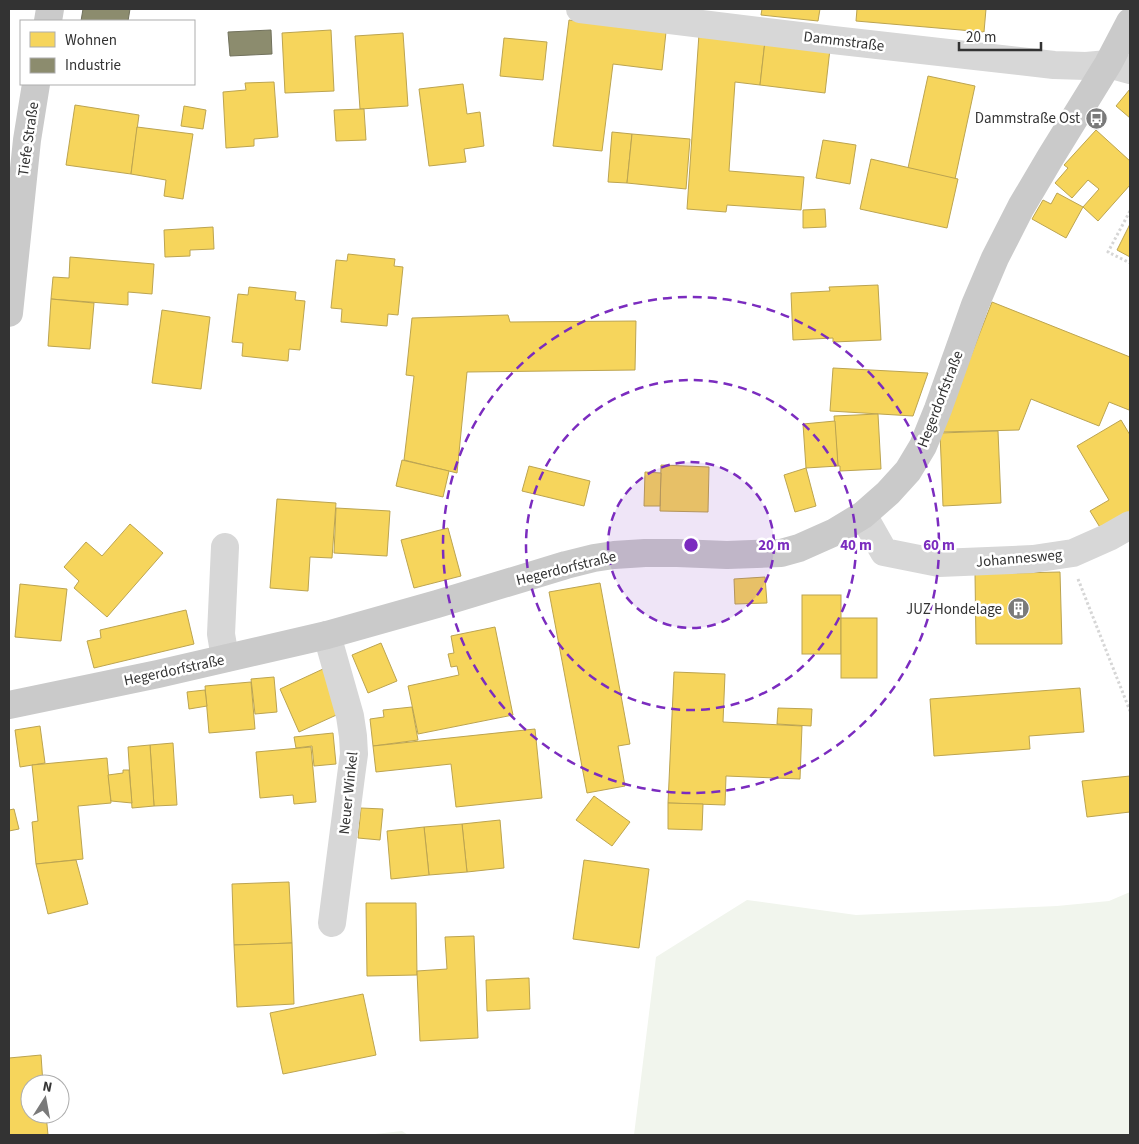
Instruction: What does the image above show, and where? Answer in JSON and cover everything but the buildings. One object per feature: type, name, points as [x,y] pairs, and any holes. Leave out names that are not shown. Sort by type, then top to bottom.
[{"type":"main road","name":"Hegerdorfstraße","points":[[9,705],[326,635],[594,558],[645,553],[727,555],[782,553],[799,548],[835,532],[863,515],[888,493],[908,471],[923,446],[975,305],[995,258],[1021,208],[1119,67],[1130,22]]},
{"type":"main road","name":"Tiefe Straße","points":[[9,314],[26,140],[36,85]]},
{"type":"street","name":"Dammstraße","points":[[580,9],[1054,65],[1119,67]]},
{"type":"street","name":"Johannesweg","points":[[863,515],[884,552],[939,564],[1034,559],[1074,553],[1130,525]]},
{"type":"street","points":[[224,547],[221,634],[226,658]]},
{"type":"street","name":"Neuer Winkel","points":[[326,635],[350,716],[354,754],[332,923]]},
{"type":"path","points":[[1130,211],[1108,252],[1130,263]]},
{"type":"path","points":[[1068,554],[1130,711]]},
{"type":"shaded area","points":[[1130,892],[1130,1135],[634,1135],[656,957],[747,900],[856,915],[1057,906],[1109,901]]},
{"type":"shaded area","points":[[402,1131],[408,1135],[366,1135]]},
{"type":"place","name":"Dammstraße Ost","points":[[1096,118]]},
{"type":"place","name":"JUZ Hondelage","points":[[1018,609]]}]
